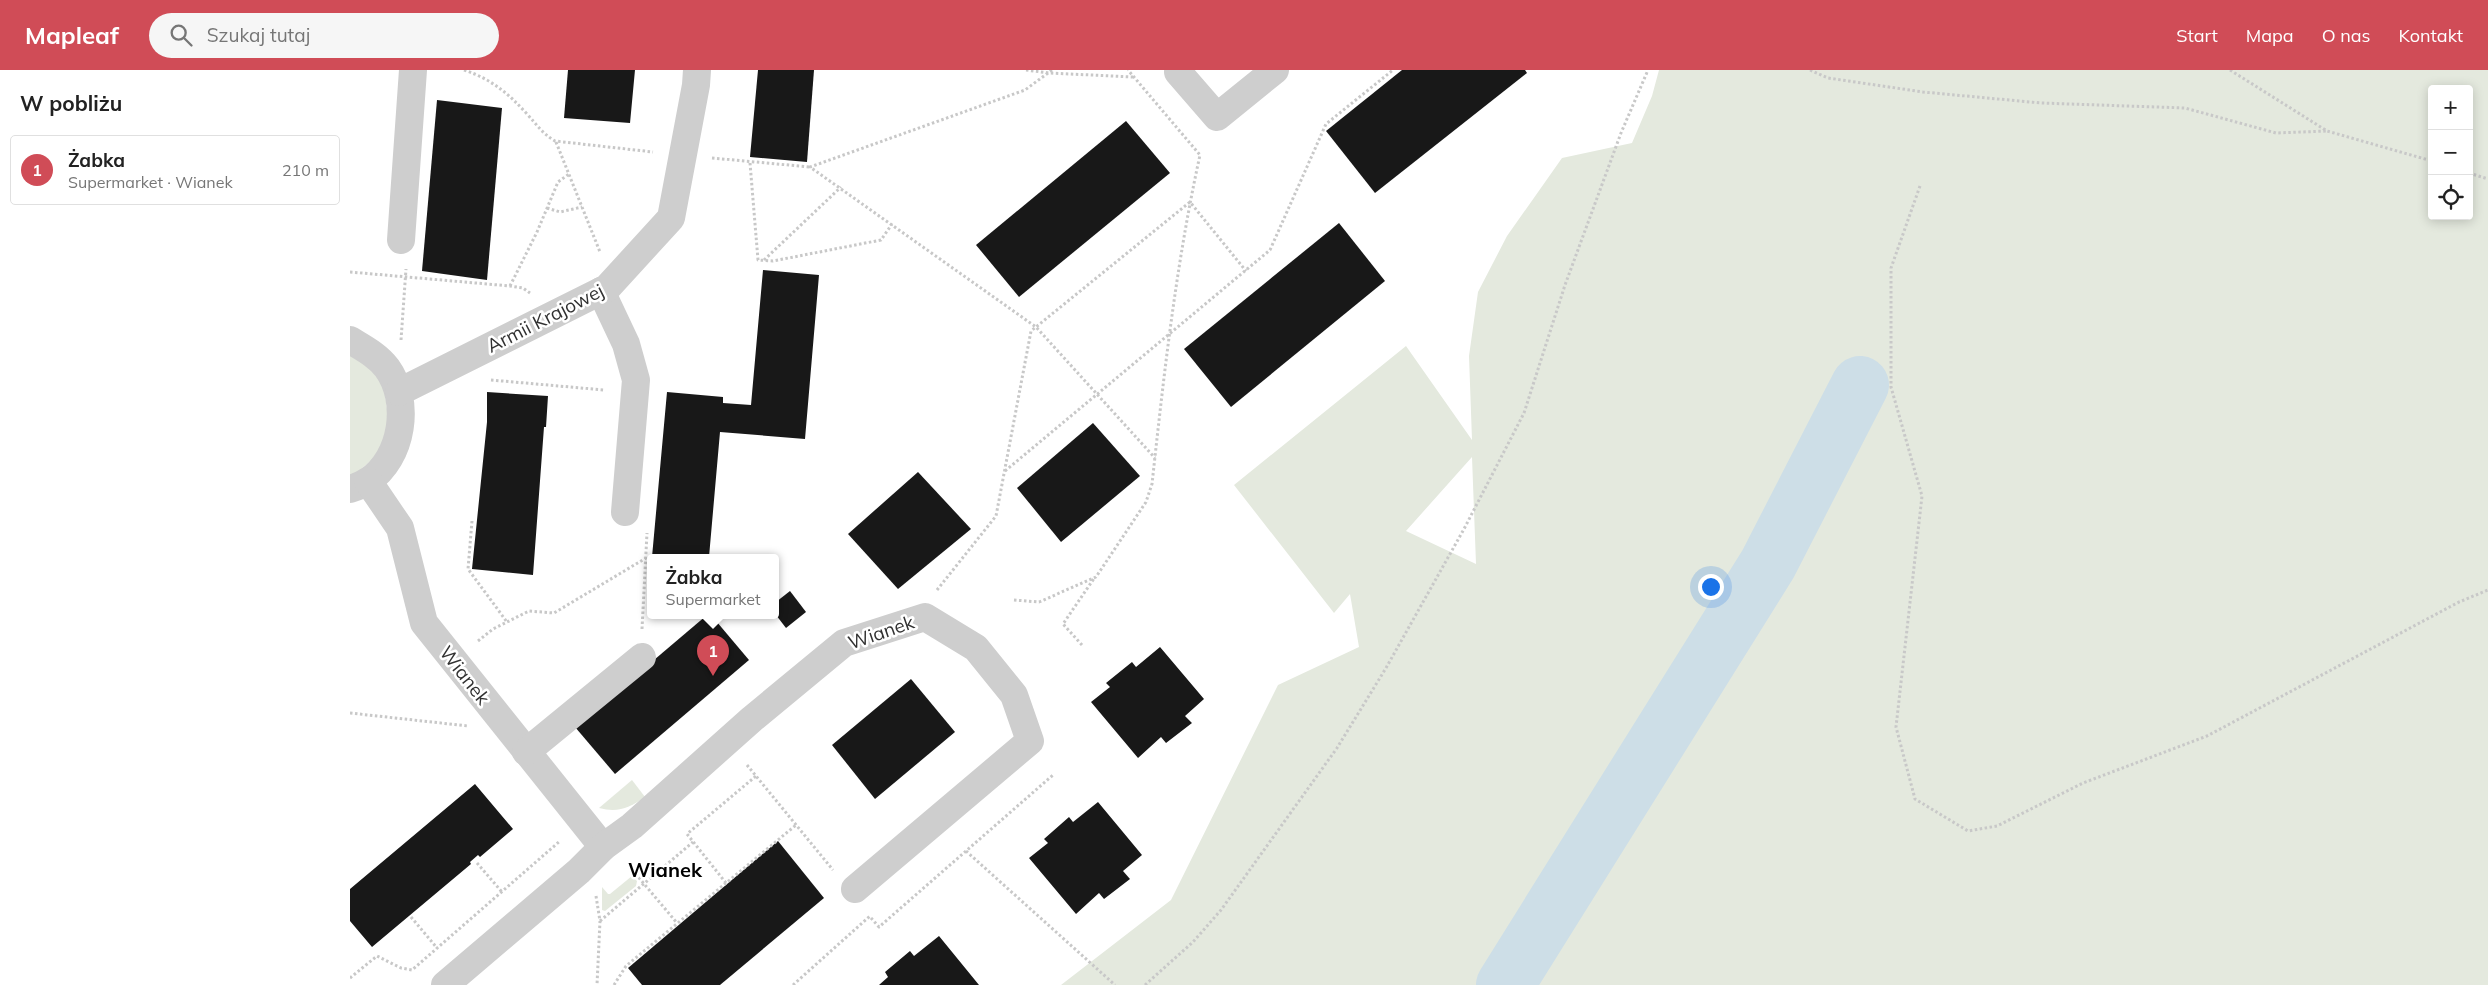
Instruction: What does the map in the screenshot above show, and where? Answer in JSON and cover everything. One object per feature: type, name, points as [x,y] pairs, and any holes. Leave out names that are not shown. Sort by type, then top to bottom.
[{"type":"street","points":[[401,240],[412,70]]},
{"type":"street","name":"Armii Krajowej","points":[[399,392],[608,288],[671,218],[696,86],[697,70]]},
{"type":"street","points":[[1178,72],[1217,117],[1275,70]]},
{"type":"street","points":[[601,291],[626,344],[636,380],[625,512]]},
{"type":"street","points":[[350,340],[371,352],[387,368],[399,392],[401,422],[394,446],[383,466],[359,485]]},
{"type":"street","name":"Wianek","points":[[359,485],[400,528],[424,623],[603,847]]},
{"type":"street","name":"Wianek","points":[[445,985],[579,871],[603,847],[632,826],[752,719],[844,643],[925,617],[976,648],[1014,695],[1030,741],[853,890]]},
{"type":"street","points":[[526,752],[642,657]]},
{"type":"path","points":[[464,70],[484,77],[504,90],[542,134],[555,141],[750,163],[810,167],[1025,90],[1052,70]]},
{"type":"path","points":[[1026,70],[1133,77]]},
{"type":"path","points":[[1082,644],[1063,624],[1146,502],[1154,458],[1168,336],[1190,202],[1200,155],[1128,70]]},
{"type":"path","points":[[1005,471],[1270,250],[1326,124],[1393,70]]},
{"type":"path","points":[[1145,985],[1193,942],[1221,910],[1337,748],[1386,668],[1464,529],[1524,413],[1565,285],[1621,133],[1648,70]]},
{"type":"path","points":[[1810,70],[1828,78],[1923,92],[2041,103],[2185,108],[2276,132],[2327,131]]},
{"type":"path","points":[[2230,70],[2327,131],[2428,160]]},
{"type":"path","points":[[555,141],[604,261]]},
{"type":"path","points":[[750,163],[758,260],[773,262],[881,240],[892,224]]},
{"type":"path","points":[[810,167],[1036,327],[1154,458]]},
{"type":"path","points":[[510,286],[537,232],[558,182],[569,174]]},
{"type":"path","points":[[2473,174],[2488,179]]},
{"type":"path","points":[[1920,186],[1891,268],[1891,387],[1922,496],[1896,727],[1915,799],[1968,831],[1997,826],[2082,783],[2207,736],[2459,602],[2488,590]]},
{"type":"path","points":[[764,260],[841,188]]},
{"type":"path","points":[[1190,202],[1246,271]]},
{"type":"path","points":[[925,617],[928,602],[996,516],[1031,331],[1190,202]]},
{"type":"path","points":[[546,208],[560,212],[582,207]]},
{"type":"path","points":[[401,240],[407,247],[401,350]]},
{"type":"path","points":[[350,272],[510,286],[523,288],[538,299]]},
{"type":"path","points":[[474,355],[487,380],[635,393]]},
{"type":"path","points":[[625,512],[647,526],[642,616]]},
{"type":"path","points":[[472,521],[468,569],[507,622]]},
{"type":"path","points":[[476,644],[492,629],[529,611],[554,613],[646,558]]},
{"type":"path","points":[[1014,600],[1039,602],[1096,577]]},
{"type":"path","points":[[350,713],[472,726]]},
{"type":"path","points":[[742,758],[853,890],[879,927],[1053,775]]},
{"type":"path","points":[[726,883],[687,834],[756,776]]},
{"type":"path","points":[[614,985],[626,966],[796,824]]},
{"type":"path","points":[[350,978],[377,956],[401,968],[412,970],[566,837]]},
{"type":"path","points":[[600,921],[693,842]]},
{"type":"path","points":[[966,851],[1115,985]]},
{"type":"path","points":[[477,863],[502,892]]},
{"type":"path","points":[[628,865],[677,923]]},
{"type":"path","points":[[579,871],[596,892],[600,921],[597,985]]},
{"type":"path","points":[[411,918],[437,948]]},
{"type":"path","points":[[793,985],[798,983],[871,918]]},
{"type":"shaded area","points":[[1659,70],[2488,70],[2488,985],[1061,985],[1171,900],[1278,685],[1359,647],[1350,594],[1334,613],[1234,485],[1406,346],[1472,440],[1469,356],[1478,292],[1507,236],[1562,158],[1632,143],[1652,96]],"holes":[[[1472,457],[1476,564],[1406,531]]]},
{"type":"shaded area","points":[[350,353],[365,360],[384,385],[389,426],[378,455],[350,478]]},
{"type":"shaded area","points":[[632,780],[645,797],[634,804],[618,810],[599,808]]},
{"type":"shaded area","points":[[632,876],[637,881],[636,886],[605,911],[602,910],[602,887],[610,894]]},
{"type":"building","points":[[568,70],[635,70],[630,123],[564,118]]},
{"type":"building","points":[[758,70],[814,70],[807,162],[750,157]]},
{"type":"building","points":[[1402,70],[1525,70],[1527,73],[1375,193],[1326,131]]},
{"type":"building","points":[[437,100],[502,108],[487,280],[422,271]]},
{"type":"building","points":[[1126,121],[1170,173],[1019,297],[976,245]]},
{"type":"building","points":[[1339,223],[1385,281],[1231,407],[1184,349]]},
{"type":"building","points":[[763,270],[819,275],[805,439],[720,432],[709,554],[652,554],[667,392],[723,397],[723,403],[751,405]]},
{"type":"building","points":[[487,392],[548,396],[533,575],[472,569],[487,422]]},
{"type":"building","points":[[1093,423],[1140,476],[1061,542],[1017,488]]},
{"type":"building","points":[[918,472],[971,529],[898,589],[848,534]]},
{"type":"building","points":[[790,591],[806,612],[786,628],[779,619],[779,600]]},
{"type":"building","points":[[702,619],[714,619],[749,660],[615,774],[575,727]]},
{"type":"building","points":[[1160,647],[1204,699],[1185,716],[1192,723],[1166,743],[1161,737],[1138,758],[1091,702],[1110,687],[1106,683],[1132,662],[1136,667]]},
{"type":"building","points":[[911,679],[955,732],[875,799],[832,745]]},
{"type":"building","points":[[475,784],[513,829],[480,857],[478,855],[470,862],[471,864],[372,947],[350,921],[350,889]]},
{"type":"building","points":[[1098,802],[1142,855],[1123,871],[1130,879],[1104,899],[1099,893],[1076,914],[1029,858],[1048,843],[1044,839],[1069,817],[1073,822]]},
{"type":"building","points":[[778,841],[824,898],[720,985],[642,985],[628,968]]},
{"type":"building","points":[[939,936],[979,985],[879,985],[888,977],[885,972],[910,951],[914,956]]},
{"type":"waterway","points":[[1505,985],[1768,564],[1860,385]]},
{"type":"place","name":"Żabka","points":[[713,676]]},
{"type":"district","name":"Wianek","points":[[665,870]]}]
